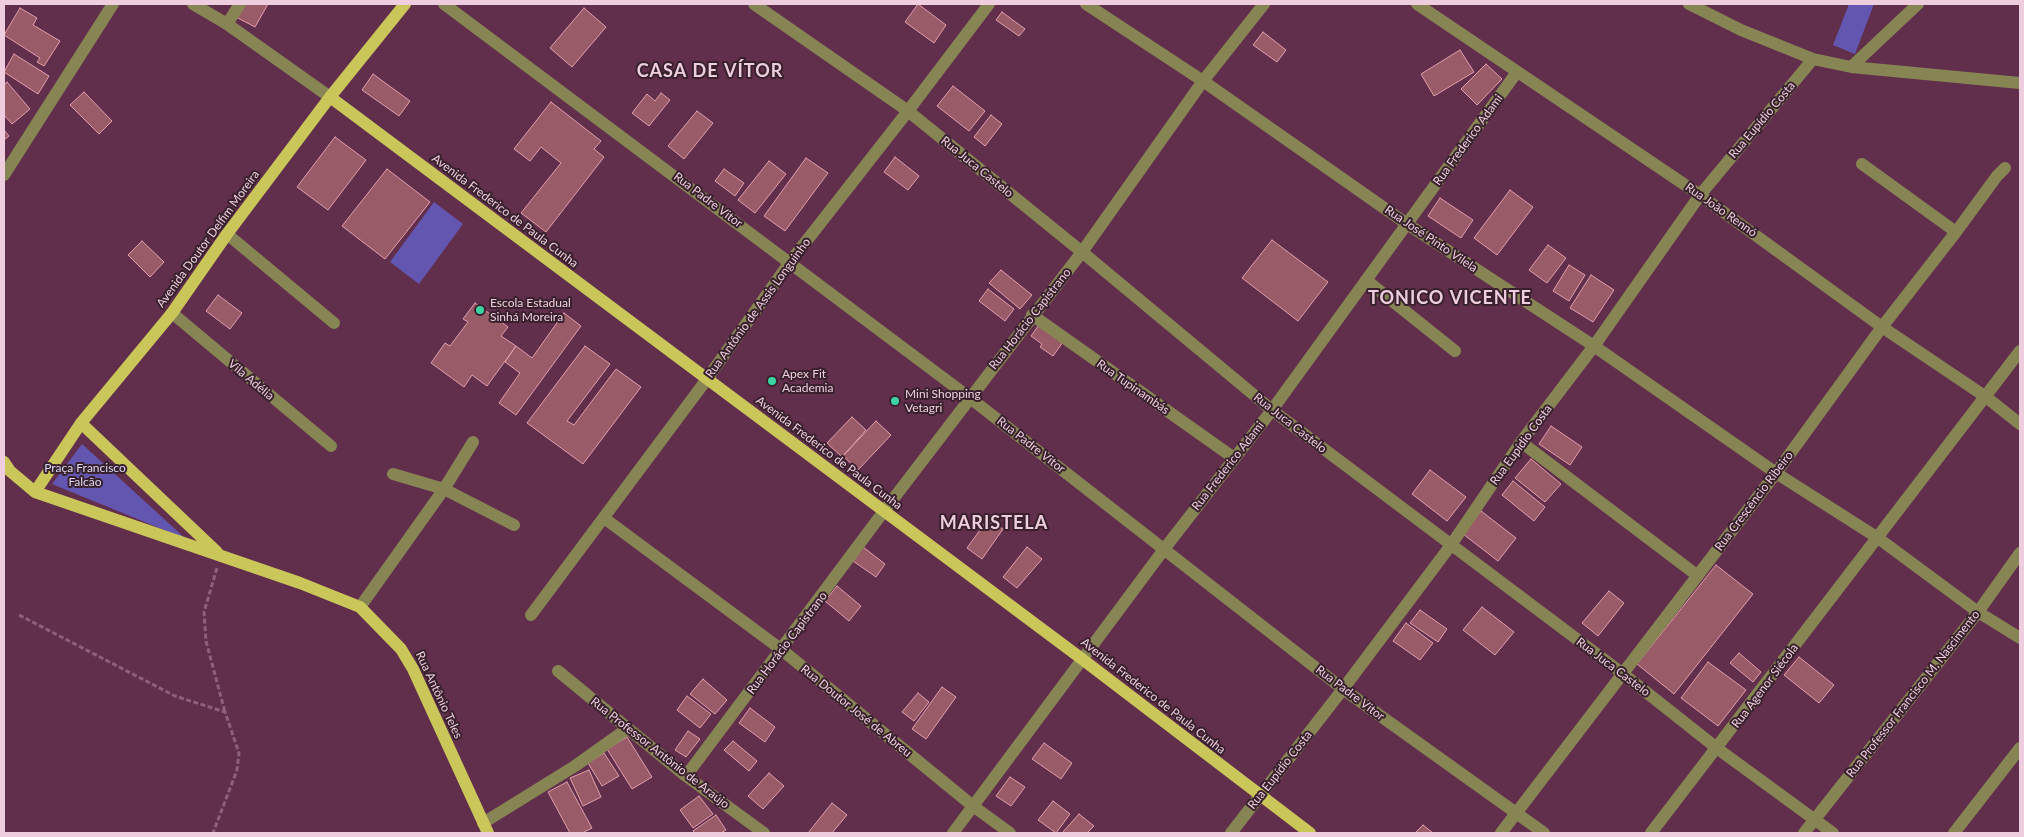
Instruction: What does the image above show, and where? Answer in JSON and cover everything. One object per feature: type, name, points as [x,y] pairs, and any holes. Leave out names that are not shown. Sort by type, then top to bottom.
[{"type":"main road","name":"Avenida Doutor Delfim Moreira","points":[[35,492],[81,424],[172,313],[227,234],[330,97],[405,4]]},
{"type":"main road","name":"Avenida Frederico de Paula Cunha","points":[[330,97],[1082,659],[1310,833]]},
{"type":"main road","name":"Rua Antônio Teles","points":[[81,424],[221,555]]},
{"type":"main road","points":[[4,462],[10,471],[35,492]]},
{"type":"main road","name":"Rua Antônio Teles","points":[[35,492],[221,555],[360,607],[402,649],[429,702],[485,828]]},
{"type":"street","points":[[4,175],[113,4]]},
{"type":"street","points":[[193,4],[227,24],[330,97]]},
{"type":"street","points":[[227,24],[240,4]]},
{"type":"street","name":"Rua Padre Vitor","points":[[444,4],[970,398],[1343,689],[1544,833]]},
{"type":"street","name":"Rua Juca Castelo","points":[[754,4],[908,111],[1272,410],[1622,673],[1718,749],[1833,833]]},
{"type":"street","name":"Rua Antônio de Assis Longuinho","points":[[531,615],[707,379],[790,262],[989,4]]},
{"type":"street","name":"Rua José Pinto Vilela","points":[[1086,4],[1202,81],[1407,224],[1594,346],[1776,473],[1878,538],[1978,612],[2020,638]]},
{"type":"street","name":"Rua Horácio Capistrano","points":[[686,776],[1032,315],[1082,252],[1202,81],[1264,4]]},
{"type":"street","name":"Rua João Rennó","points":[[1417,4],[1700,195],[1882,327],[1986,397],[2020,424]]},
{"type":"street","points":[[1689,4],[1741,30],[1813,59],[1851,67],[2020,84]]},
{"type":"street","points":[[1851,67],[1918,4]]},
{"type":"street","name":"Rua Eupídio Costa","points":[[1232,833],[1451,545],[1521,442],[1594,346],[1700,195],[1813,59]]},
{"type":"street","name":"Rua Frederico Adami","points":[[954,833],[1164,548],[1272,410],[1517,72]]},
{"type":"street","points":[[1862,164],[1956,232]]},
{"type":"street","name":"Rua Crescêncio Ribeiro","points":[[1501,833],[1776,473],[1882,327],[2005,168]]},
{"type":"street","points":[[227,234],[334,323]]},
{"type":"street","points":[[1366,280],[1455,351]]},
{"type":"street","name":"Vila Adélia","points":[[172,313],[331,446]]},
{"type":"street","name":"Rua Tupinambás","points":[[1032,315],[1234,458]]},
{"type":"street","name":"Rua Agenor Siécola","points":[[1651,833],[1718,749],[2020,351]]},
{"type":"street","points":[[360,607],[444,489],[473,442]]},
{"type":"street","points":[[1521,442],[1698,576]]},
{"type":"street","points":[[393,474],[444,489],[514,524]]},
{"type":"street","name":"Rua Doutor José de Abreu","points":[[604,518],[782,650],[973,806],[1010,833]]},
{"type":"street","name":"Rua Professor Francisco M. Nascimento","points":[[1804,833],[1978,612],[2020,553]]},
{"type":"street","name":"Rua Professor Antônio de Araújo","points":[[558,671],[686,776],[764,833]]},
{"type":"street","points":[[485,828],[627,729]]},
{"type":"street","points":[[1954,833],[2020,748]]},
{"type":"path","points":[[214,833],[237,770],[239,752],[225,712],[206,641],[204,612],[221,555]]},
{"type":"path","points":[[19,615],[175,696],[225,712]]},
{"type":"green space","points":[[1849,4],[1874,4],[1855,54],[1833,45]]},
{"type":"green space","points":[[434,202],[463,224],[419,284],[390,262]]},
{"type":"green space","name":"Praça Francisco Falcão","points":[[82,444],[186,539],[52,484]]},
{"type":"building","points":[[244,4],[268,4],[255,27],[236,17]]},
{"type":"building","points":[[918,4],[946,25],[934,43],[905,22]]},
{"type":"building","points":[[20,8],[37,18],[33,25],[60,41],[44,66],[37,62],[40,58],[4,35]]},
{"type":"building","points":[[584,8],[606,27],[572,67],[550,48]]},
{"type":"building","points":[[1002,12],[1025,29],[1019,36],[996,20]]},
{"type":"building","points":[[1263,32],[1286,50],[1277,62],[1253,45]]},
{"type":"building","points":[[1460,50],[1474,72],[1434,96],[1421,74]]},
{"type":"building","points":[[14,54],[49,76],[38,94],[4,72]]},
{"type":"building","points":[[1486,64],[1502,79],[1477,105],[1461,89]]},
{"type":"building","points":[[373,74],[410,101],[399,116],[362,90]]},
{"type":"building","points":[[7,82],[30,109],[12,124],[4,115],[4,85]]},
{"type":"building","points":[[953,86],[985,111],[969,131],[937,106]]},
{"type":"building","points":[[84,92],[112,121],[99,134],[70,105]]},
{"type":"building","points":[[661,93],[670,100],[649,126],[632,113],[647,94],[655,101]]},
{"type":"building","points":[[551,102],[601,141],[594,149],[604,157],[546,232],[521,213],[561,163],[541,147],[530,161],[514,149]]},
{"type":"building","points":[[697,111],[713,123],[684,159],[668,146]]},
{"type":"building","points":[[991,115],[1002,124],[985,146],[974,137]]},
{"type":"building","points":[[4,130],[9,136],[4,140]]},
{"type":"building","points":[[335,137],[366,160],[328,210],[297,187]]},
{"type":"building","points":[[895,157],[919,176],[908,190],[884,172]]},
{"type":"building","points":[[806,158],[828,173],[785,231],[764,216]]},
{"type":"building","points":[[769,161],[786,174],[755,213],[738,200]]},
{"type":"building","points":[[387,169],[430,202],[385,259],[342,226]]},
{"type":"building","points":[[724,169],[744,183],[735,196],[715,181]]},
{"type":"building","points":[[1510,190],[1533,207],[1497,255],[1474,238]]},
{"type":"building","points":[[1440,198],[1473,220],[1461,238],[1428,216]]},
{"type":"building","points":[[1272,240],[1328,282],[1298,321],[1242,278]]},
{"type":"building","points":[[142,241],[164,262],[150,277],[128,255]]},
{"type":"building","points":[[1548,245],[1566,258],[1547,283],[1529,270]]},
{"type":"building","points":[[1569,265],[1585,275],[1569,301],[1553,291]]},
{"type":"building","points":[[1001,270],[1032,295],[1020,309],[989,283]]},
{"type":"building","points":[[1591,275],[1614,290],[1593,322],[1570,308]]},
{"type":"building","points":[[988,289],[1014,309],[1005,321],[979,301]]},
{"type":"building","points":[[218,295],[242,313],[230,329],[206,311]]},
{"type":"building","points":[[475,303],[508,327],[501,336],[516,346],[487,386],[472,375],[464,387],[431,363],[445,343],[450,346],[468,322],[463,319]]},
{"type":"building","points":[[564,313],[581,326],[516,415],[499,403],[520,373],[505,362],[516,346],[532,358]]},
{"type":"building","points":[[1039,325],[1063,342],[1053,356],[1040,347],[1042,344],[1031,336]]},
{"type":"building","points":[[585,346],[610,364],[567,421],[574,425],[616,369],[641,387],[583,464],[527,423]]},
{"type":"building","points":[[852,417],[866,430],[842,457],[827,443]]},
{"type":"building","points":[[876,421],[891,435],[858,470],[843,456]]},
{"type":"building","points":[[1551,426],[1582,447],[1570,465],[1539,444]]},
{"type":"building","points":[[1531,459],[1561,484],[1545,502],[1515,478]]},
{"type":"building","points":[[1430,470],[1466,497],[1447,521],[1412,494]]},
{"type":"building","points":[[1513,481],[1545,507],[1534,521],[1502,495]]},
{"type":"building","points":[[1481,511],[1516,538],[1498,561],[1463,534]]},
{"type":"building","points":[[988,519],[1003,529],[982,559],[967,548]]},
{"type":"building","points":[[863,547],[885,564],[876,577],[853,561]]},
{"type":"building","points":[[1027,547],[1042,559],[1017,588],[1003,577]]},
{"type":"building","points":[[1716,565],[1753,594],[1674,694],[1637,664]]},
{"type":"building","points":[[837,586],[861,606],[849,621],[825,601]]},
{"type":"building","points":[[1609,591],[1624,603],[1598,636],[1582,623]]},
{"type":"building","points":[[1482,607],[1514,632],[1495,655],[1463,630]]},
{"type":"building","points":[[1420,610],[1447,629],[1438,642],[1410,623]]},
{"type":"building","points":[[1406,623],[1433,643],[1420,660],[1393,641]]},
{"type":"building","points":[[1739,653],[1761,672],[1753,682],[1730,663]]},
{"type":"building","points":[[1799,657],[1834,685],[1819,703],[1784,675]]},
{"type":"building","points":[[1708,662],[1746,690],[1718,726],[1681,698]]},
{"type":"building","points":[[703,679],[727,700],[715,714],[690,694]]},
{"type":"building","points":[[942,687],[956,697],[926,739],[912,729]]},
{"type":"building","points":[[918,693],[929,702],[914,721],[902,712]]},
{"type":"building","points":[[687,696],[711,714],[700,728],[677,710]]},
{"type":"building","points":[[750,708],[775,727],[765,742],[739,723]]},
{"type":"building","points":[[688,731],[700,739],[686,757],[675,750]]},
{"type":"building","points":[[627,737],[652,777],[632,789],[607,749]]},
{"type":"building","points":[[733,741],[757,761],[749,771],[724,750]]},
{"type":"building","points":[[1044,743],[1072,763],[1061,779],[1032,759]]},
{"type":"building","points":[[604,753],[619,776],[602,786],[588,763]]},
{"type":"building","points":[[589,770],[601,797],[583,806],[570,778]]},
{"type":"building","points":[[769,773],[784,786],[763,809],[748,796]]},
{"type":"building","points":[[1010,777],[1025,787],[1011,806],[996,796]]},
{"type":"building","points":[[567,782],[592,828],[582,833],[570,833],[548,792]]},
{"type":"building","points":[[699,796],[713,814],[693,828],[680,810]]},
{"type":"building","points":[[1053,801],[1070,814],[1056,833],[1038,820]]},
{"type":"building","points":[[832,803],[847,815],[832,833],[808,833]]},
{"type":"building","points":[[1079,814],[1094,826],[1087,833],[1062,833]]},
{"type":"building","points":[[716,815],[726,830],[721,833],[695,833],[693,831]]},
{"type":"building","points":[[1423,825],[1433,833],[1415,833]]},
{"type":"place","name":"Escola Estadual Sinhá Moreira","points":[[480,310]]},
{"type":"place","name":"Apex Fit Academia","points":[[772,381]]},
{"type":"place","name":"Mini Shopping Vetagri","points":[[895,401]]},
{"type":"district","name":"CASA DE VÍTOR","points":[[710,71]]},
{"type":"district","name":"TONICO VICENTE","points":[[1450,298]]},
{"type":"district","name":"MARISTELA","points":[[994,523]]}]
